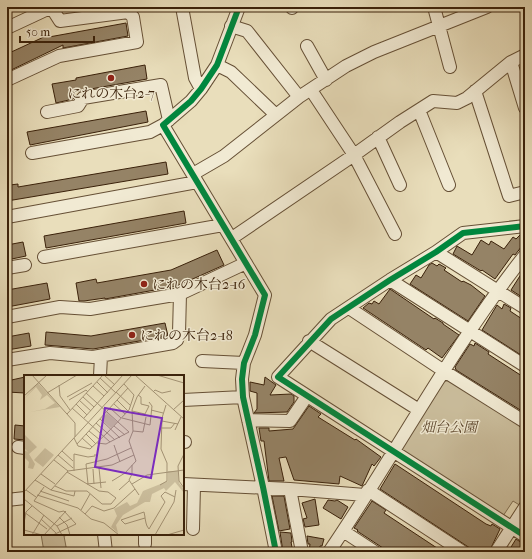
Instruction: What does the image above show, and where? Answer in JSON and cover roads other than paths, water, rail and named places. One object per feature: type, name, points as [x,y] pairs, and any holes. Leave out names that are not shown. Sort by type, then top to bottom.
[{"type":"street","points":[[7,28],[38,10],[52,7],[60,21],[128,12],[133,17],[137,42],[59,56],[7,80]]},
{"type":"street","points":[[182,7],[195,78],[201,89]]},
{"type":"street","points":[[32,153],[150,132],[166,123],[191,101],[217,65],[239,7]]},
{"type":"street","points":[[434,7],[450,67]]},
{"type":"street","points":[[7,216],[195,178],[276,115],[346,66],[374,52],[487,7]]},
{"type":"street","points":[[231,26],[247,31],[299,98]]},
{"type":"street","points":[[307,46],[326,80]]},
{"type":"street","points":[[232,238],[378,137],[433,101],[457,103],[467,98],[511,62],[525,55]]},
{"type":"street","points":[[511,62],[525,108]]},
{"type":"street","points":[[217,65],[231,72],[276,115]]},
{"type":"street","points":[[47,112],[78,106],[83,98],[162,85],[166,123],[195,178],[265,295],[255,336],[244,363],[242,379],[243,397],[276,552]]},
{"type":"street","points":[[311,90],[354,155],[395,234]]},
{"type":"street","points":[[475,91],[509,196],[525,192]]},
{"type":"street","points":[[419,110],[449,185]]},
{"type":"street","points":[[378,137],[400,185]]},
{"type":"street","points":[[44,257],[223,225]]},
{"type":"street","points":[[525,226],[463,233],[331,319],[309,341],[278,377],[525,536]]},
{"type":"street","points":[[436,252],[525,308]]},
{"type":"street","points":[[329,552],[470,330],[497,290],[525,255]]},
{"type":"street","points":[[7,317],[60,307],[90,310],[180,294],[246,263]]},
{"type":"street","points":[[7,268],[25,265]]},
{"type":"street","points":[[390,280],[525,366]]},
{"type":"street","points":[[7,360],[50,353],[93,357],[168,344],[177,340],[179,333],[180,294]]},
{"type":"street","points":[[349,308],[444,371],[525,422]]},
{"type":"street","points":[[309,341],[419,410]]},
{"type":"street","points":[[100,375],[101,356]]},
{"type":"street","points":[[202,361],[244,363]]},
{"type":"street","points":[[248,420],[290,421],[307,396]]},
{"type":"street","points":[[184,400],[243,397]]},
{"type":"street","points":[[193,529],[189,485],[367,492],[463,552]]},
{"type":"street","points":[[290,489],[302,552]]},
{"type":"street","points":[[7,500],[24,498]]},
{"type":"street","points":[[496,552],[525,507]]},
{"type":"street","points":[[343,531],[375,552]]},
{"type":"street","points":[[104,535],[106,552]]},
{"type":"place","name":"にれの木台2-7","points":[[111,78]]},
{"type":"place","name":"にれの木台2-16","points":[[144,284]]},
{"type":"place","name":"にれの木台2-18","points":[[132,335]]},
{"type":"park label","name":"畑台公園","points":[[449,427]]}]
